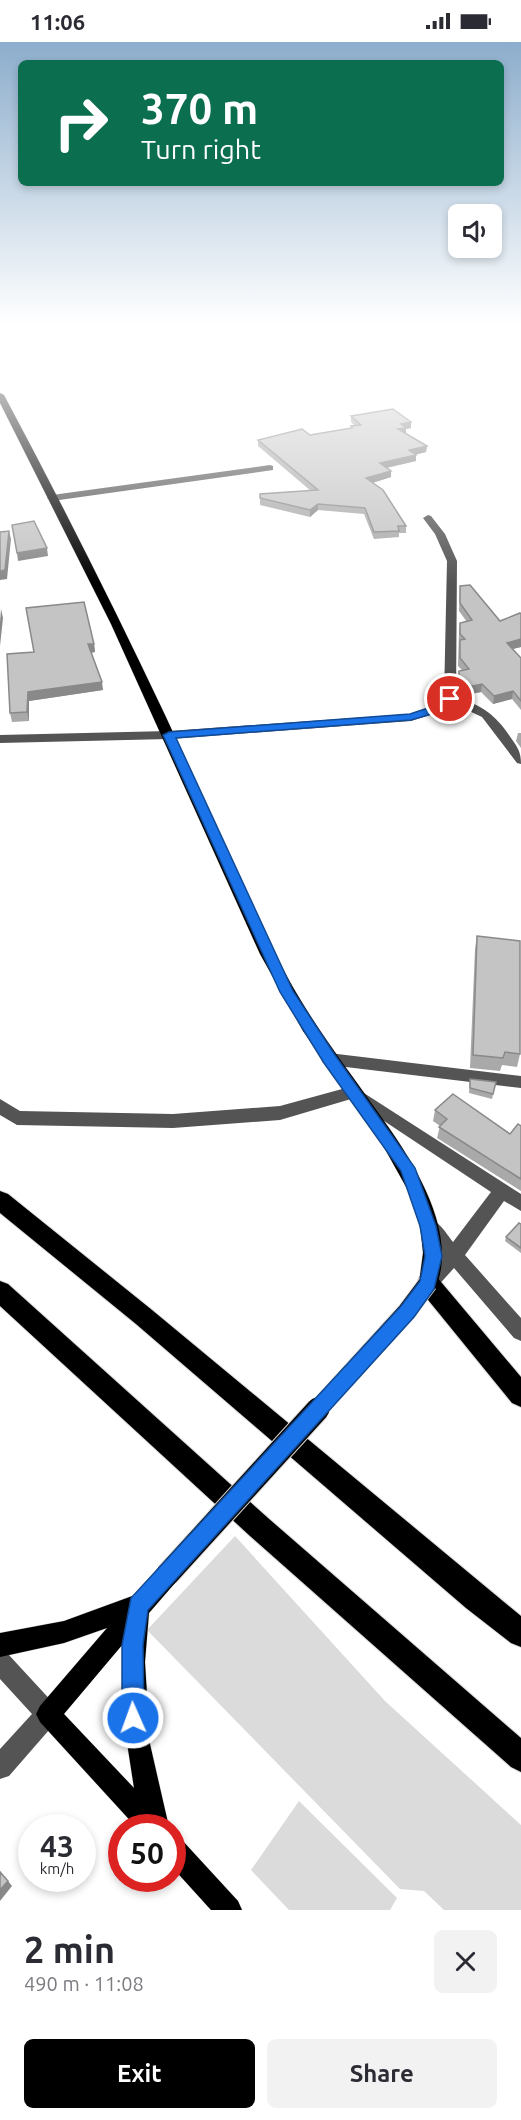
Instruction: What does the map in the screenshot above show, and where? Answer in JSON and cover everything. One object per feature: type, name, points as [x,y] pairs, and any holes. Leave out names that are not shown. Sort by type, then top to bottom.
[{"type":"highway","points":[[0,1200],[144,1317],[476,1598],[521,1633]]},
{"type":"highway","points":[[428,1283],[521,1395]]},
{"type":"highway","points":[[0,1291],[259,1527],[521,1757]]},
{"type":"main road","points":[[7,409],[143,679],[273,966],[329,1059],[408,1168],[428,1226],[434,1256],[428,1283],[407,1311],[139,1605],[48,1714],[142,1814]]},
{"type":"main road","points":[[0,1645],[64,1632],[139,1605]]},
{"type":"main road","points":[[139,1605],[133,1645],[133,1718],[137,1756],[151,1814]]},
{"type":"main road","points":[[186,1863],[229,1910]]},
{"type":"street","points":[[52,498],[270,468]]},
{"type":"street","points":[[0,739],[169,735],[411,717],[438,709],[450,699],[452,561],[440,534],[428,518]]},
{"type":"street","points":[[450,699],[469,704],[492,717],[521,760]]},
{"type":"street","points":[[329,1059],[521,1083]]},
{"type":"street","points":[[0,1106],[17,1118],[173,1121],[280,1113],[353,1092],[521,1203]]},
{"type":"street","points":[[428,1283],[454,1255],[502,1191]]},
{"type":"street","points":[[428,1226],[521,1332]]},
{"type":"street","points":[[0,1662],[48,1714],[0,1767]]},
{"type":"shaded area","points":[[235,1536],[385,1701],[521,1825],[521,1910],[444,1910],[424,1891],[400,1889],[147,1630]]},
{"type":"shaded area","points":[[299,1801],[397,1898],[390,1910],[289,1910],[251,1870]]},
{"type":"building","points":[[393,409],[411,422],[401,424],[406,428],[398,429],[427,446],[409,450],[416,455],[380,463],[391,471],[366,478],[383,490],[406,526],[398,526],[399,531],[374,532],[365,508],[318,504],[310,510],[260,498],[260,494],[318,490],[258,440],[302,429],[310,435],[361,425],[351,416]]},
{"type":"building","points":[[34,521],[47,548],[17,553],[12,525]]},
{"type":"building","points":[[9,531],[5,570],[0,571],[0,532]]},
{"type":"building","points":[[470,585],[500,621],[521,614],[521,639],[507,643],[521,658],[521,701],[513,691],[494,696],[482,684],[462,688],[459,685],[459,671],[469,669],[460,658],[460,640],[465,639],[460,634],[460,623],[472,620],[460,603],[460,586]]},
{"type":"building","points":[[84,602],[94,644],[88,644],[102,682],[28,692],[27,712],[10,713],[7,654],[34,652],[26,608]]},
{"type":"building","points":[[477,936],[520,941],[520,1054],[505,1052],[503,1058],[473,1055]]},
{"type":"building","points":[[470,1079],[496,1082],[493,1094],[470,1088]]},
{"type":"building","points":[[453,1094],[510,1134],[518,1124],[521,1126],[521,1179],[439,1127],[447,1119],[435,1110]]},
{"type":"building","points":[[519,1223],[521,1224],[521,1248],[506,1237]]},
{"type":"building","points":[[0,1872],[8,1881],[0,1890]]},
{"type":"route","points":[[133,1718],[131,1681],[139,1605],[407,1311],[428,1283],[434,1256],[428,1226],[408,1168],[329,1059],[287,992],[273,966],[169,735],[411,717],[438,709],[450,699]]}]
